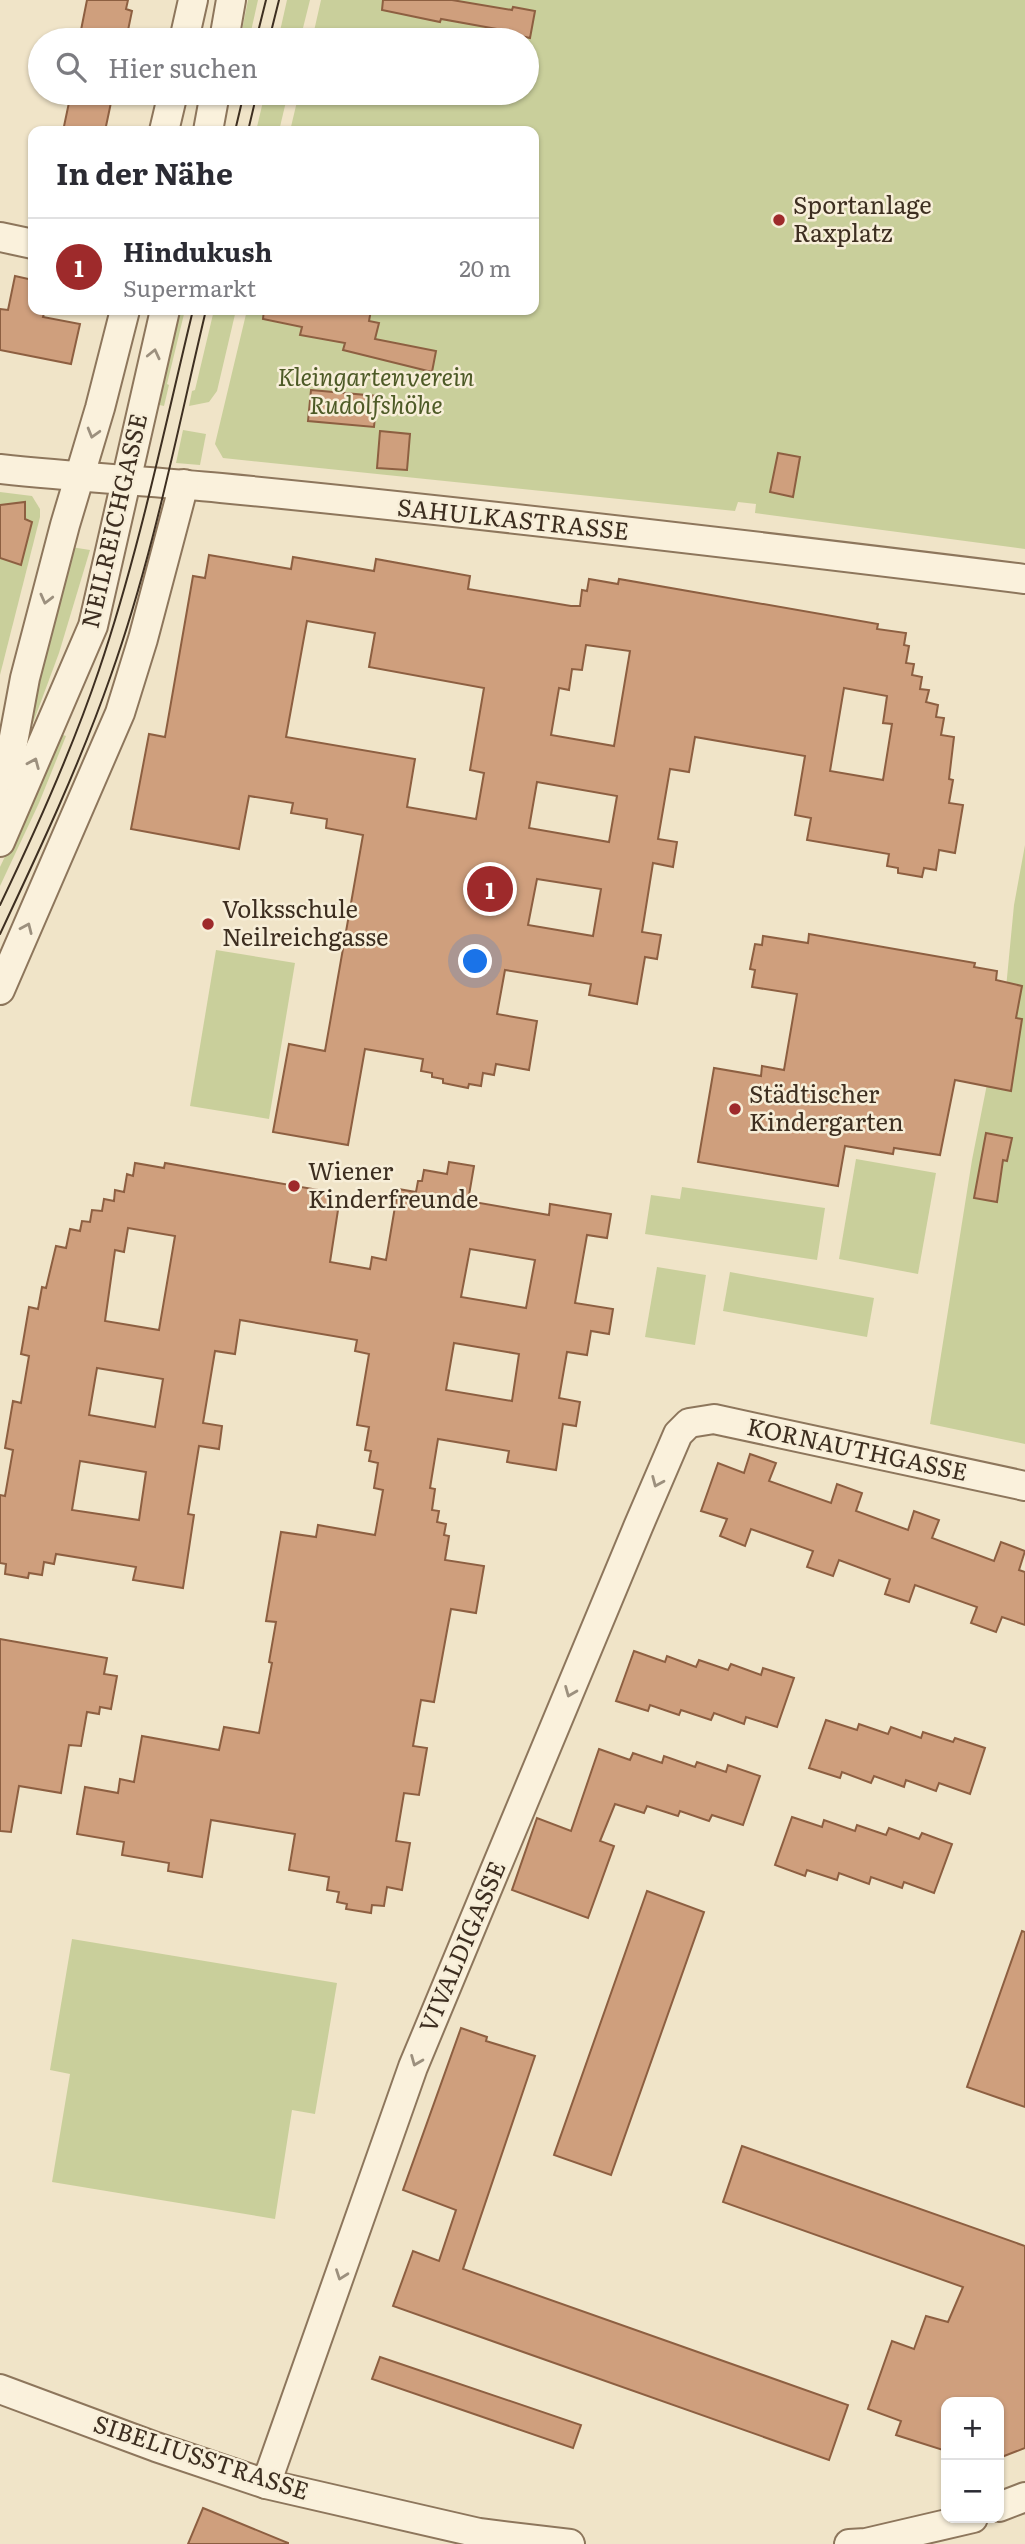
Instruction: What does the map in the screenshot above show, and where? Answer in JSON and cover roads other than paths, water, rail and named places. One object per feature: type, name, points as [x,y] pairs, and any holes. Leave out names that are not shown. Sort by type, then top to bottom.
[{"type":"street","points":[[187,28],[193,0]]},
{"type":"street","points":[[226,28],[230,0]]},
{"type":"street","points":[[165,126],[170,105]]},
{"type":"street","points":[[209,126],[213,105]]},
{"type":"street","points":[[0,237],[28,243]]},
{"type":"street","name":"NEILREICHGASSE","points":[[0,812],[25,678],[124,315]]},
{"type":"street","name":"NEILREICHGASSE","points":[[0,842],[93,626],[164,315]]},
{"type":"street","name":"SAHULKASTRASSE","points":[[0,469],[80,478],[184,484],[743,545],[1025,579]]},
{"type":"street","points":[[0,990],[120,713],[143,639],[184,484]]},
{"type":"street","name":"KORNAUTHGASSE","points":[[689,1423],[704,1419],[724,1421],[1025,1486]]},
{"type":"street","name":"VIVALDIGASSE","points":[[266,2484],[413,2067],[672,1447],[678,1434],[689,1423]]},
{"type":"street","name":"SIBELIUSSTRASSE","points":[[0,2389],[156,2447],[266,2484],[479,2533],[570,2544]]},
{"type":"street","points":[[1004,2505],[1025,2497]]},
{"type":"street","points":[[860,2544],[951,2523]]},
{"type":"tram line","points":[[259,28],[266,0]]},
{"type":"tram line","points":[[272,28],[279,0]]},
{"type":"tram line","points":[[236,126],[241,105]]},
{"type":"tram line","points":[[249,126],[254,105]]},
{"type":"tram line","points":[[0,905],[53,789],[99,670],[139,536],[192,315]]},
{"type":"tram line","points":[[0,934],[73,774],[126,630],[163,494],[205,315]]},
{"type":"place","name":"Sportanlage Raxplatz","points":[[779,220]]},
{"type":"place","name":"Hindukush","points":[[490,889]]},
{"type":"place","name":"Volksschule Neilreichgasse","points":[[208,924]]},
{"type":"place","name":"Städtischer Kindergarten","points":[[735,1109]]},
{"type":"place","name":"Wiener Kinderfreunde","points":[[294,1186]]},
{"type":"park label","name":"Kleingartenverein Rudolfshöhe","points":[[376,392]]}]
